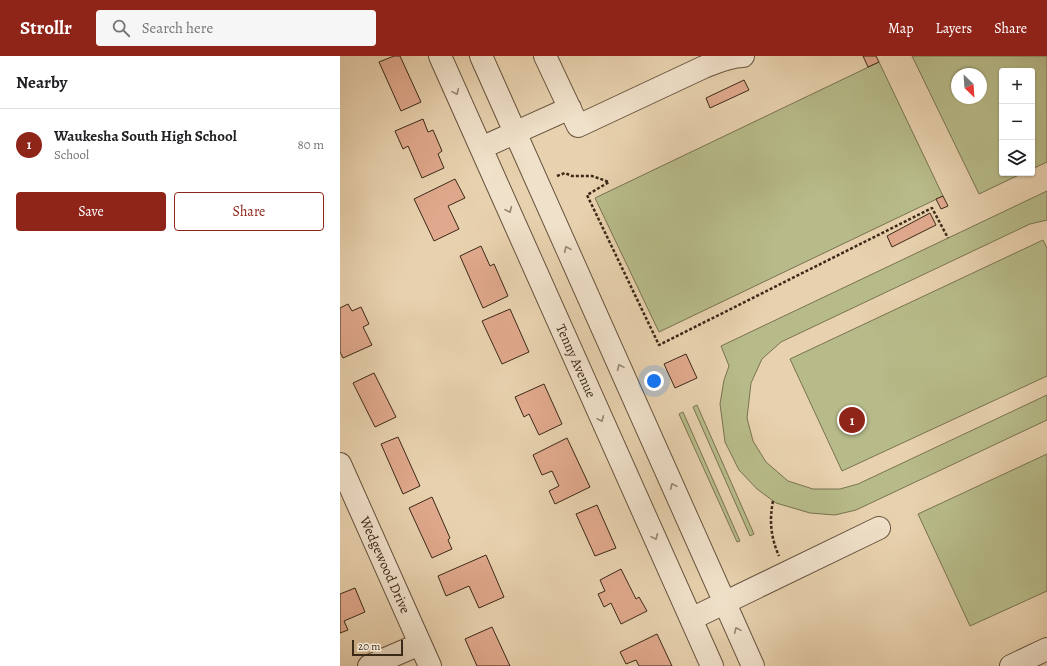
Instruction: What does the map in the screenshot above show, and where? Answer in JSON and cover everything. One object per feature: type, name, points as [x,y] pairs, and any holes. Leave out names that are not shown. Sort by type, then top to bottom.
[{"type":"street","name":"Tenny Avenue","points":[[440,56],[712,666]]},
{"type":"street","points":[[481,56],[753,666]]},
{"type":"street","points":[[545,56],[578,126],[704,67],[730,57]]},
{"type":"street","points":[[481,148],[570,108]]},
{"type":"street","name":"Wedgewood Drive","points":[[340,464],[430,666]]},
{"type":"street","points":[[691,619],[879,528]]},
{"type":"street","points":[[369,666],[420,644]]},
{"type":"street","points":[[1012,666],[1047,649]]},
{"type":"path","points":[[557,176],[565,173],[572,176],[592,176],[609,182],[587,195],[658,344],[932,208],[948,238]]},
{"type":"path","points":[[773,501],[770,515],[771,532],[778,554],[787,573]]},
{"type":"green space","points":[[912,56],[1047,56],[1047,162],[1035,168],[1035,68],[999,68],[999,176],[1017,176],[979,194]]},
{"type":"green space","points":[[879,62],[943,196],[659,332],[595,198]]},
{"type":"green space","points":[[1047,191],[1047,220],[1030,224],[781,342],[762,359],[751,383],[747,418],[753,441],[766,462],[788,481],[813,489],[840,489],[858,484],[1047,395],[1047,420],[856,510],[835,515],[810,513],[776,503],[757,489],[739,470],[725,442],[720,404],[724,380],[729,366],[721,346]]},
{"type":"green space","points":[[1043,240],[1047,248],[1047,376],[842,471],[790,359]]},
{"type":"green space","points":[[697,405],[754,534],[750,536],[693,407]]},
{"type":"green space","points":[[683,412],[740,541],[737,542],[679,414]]},
{"type":"green space","points":[[1047,454],[1047,591],[970,626],[918,514]]},
{"type":"building","points":[[394,56],[400,56],[421,102],[401,111],[379,62]]},
{"type":"building","points":[[863,56],[876,56],[879,62],[868,67]]},
{"type":"building","points":[[744,80],[749,90],[710,108],[706,98]]},
{"type":"building","points":[[423,119],[428,132],[433,130],[442,151],[438,154],[444,168],[422,178],[408,146],[403,149],[395,131]]},
{"type":"building","points":[[455,179],[465,198],[448,206],[459,229],[434,241],[414,199]]},
{"type":"building","points":[[943,196],[948,206],[941,209],[936,199]]},
{"type":"building","points":[[930,213],[936,225],[892,247],[887,236]]},
{"type":"building","points":[[481,246],[490,266],[494,264],[508,296],[483,308],[460,256]]},
{"type":"building","points":[[348,304],[352,311],[361,307],[369,324],[363,327],[372,345],[343,358],[340,352],[340,308]]},
{"type":"building","points":[[510,309],[529,352],[502,364],[482,321]]},
{"type":"building","points":[[686,354],[697,378],[675,388],[664,364]]},
{"type":"building","points":[[374,373],[396,417],[375,427],[353,383]]},
{"type":"building","points":[[544,384],[562,424],[539,435],[529,414],[524,417],[515,397]]},
{"type":"building","points":[[398,437],[420,486],[403,494],[381,444]]},
{"type":"building","points":[[567,438],[590,487],[555,504],[549,491],[559,486],[552,471],[542,475],[533,455]]},
{"type":"building","points":[[432,497],[450,538],[448,540],[452,549],[432,558],[409,508]]},
{"type":"building","points":[[597,505],[616,548],[595,556],[576,514]]},
{"type":"building","points":[[486,555],[504,597],[479,608],[469,586],[446,596],[438,576]]},
{"type":"building","points":[[621,569],[636,599],[639,597],[647,611],[621,624],[611,603],[604,607],[598,594],[605,591],[600,580]]},
{"type":"building","points":[[355,588],[365,612],[344,621],[348,630],[340,633],[340,594]]},
{"type":"building","points":[[492,627],[510,666],[477,666],[465,639]]},
{"type":"building","points":[[657,634],[672,666],[639,666],[636,660],[626,664],[620,652]]},
{"type":"place","name":"Waukesha South High School","points":[[852,420]]}]
